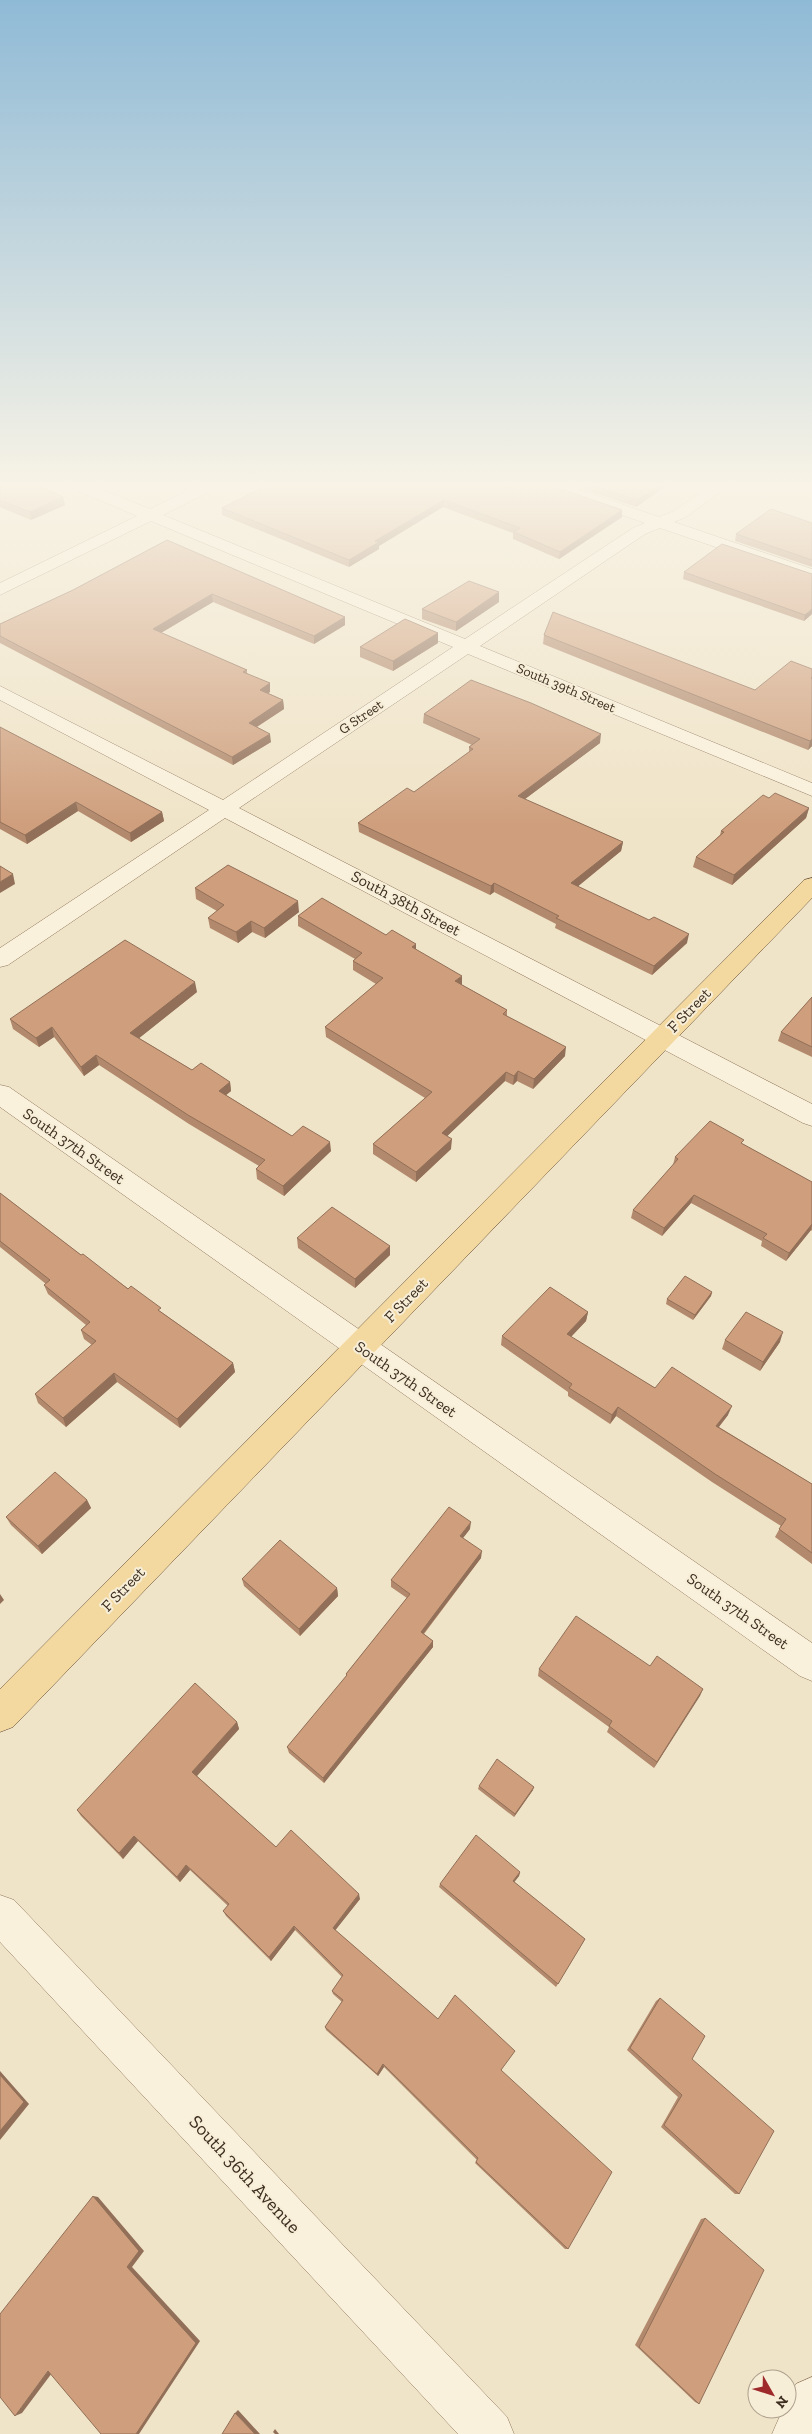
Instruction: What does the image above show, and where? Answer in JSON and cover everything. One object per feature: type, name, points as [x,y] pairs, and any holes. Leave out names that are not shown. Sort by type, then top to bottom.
[{"type":"main road","name":"F Street","points":[[0,1714],[812,885]]},
{"type":"street","name":"South 39th Street","points":[[344,596],[812,790]]},
{"type":"street","name":"G Street","points":[[0,959],[542,596]]},
{"type":"street","name":"South 38th Street","points":[[0,692],[812,1116]]},
{"type":"street","name":"South 37th Street","points":[[0,1094],[812,1664]]},
{"type":"street","name":"South 36th Avenue","points":[[0,1914],[490,2434]]},
{"type":"street","points":[[796,2434],[812,2400]]},
{"type":"building","points":[[61,596],[209,596],[153,629],[247,670],[243,672],[270,683],[260,690],[283,700],[249,723],[270,734],[232,757],[0,636],[0,624]]},
{"type":"building","points":[[216,596],[295,596],[345,617],[314,636]]},
{"type":"building","points":[[445,596],[494,596],[456,622],[422,609]]},
{"type":"building","points":[[750,596],[812,596],[812,609],[805,615]]},
{"type":"building","points":[[553,612],[755,690],[791,661],[812,669],[812,739],[810,741],[544,635]]},
{"type":"building","points":[[405,619],[438,633],[393,661],[360,647]]},
{"type":"building","points":[[471,680],[531,703],[601,734],[518,796],[623,842],[571,883],[649,920],[654,917],[689,934],[654,966],[556,918],[559,916],[494,883],[491,886],[358,823],[407,788],[414,792],[473,749],[469,747],[480,739],[424,714]]},
{"type":"building","points":[[0,727],[162,812],[130,833],[76,802],[25,835],[0,822]]},
{"type":"building","points":[[775,793],[809,808],[734,875],[696,857],[724,832],[721,831],[763,795],[769,798]]},
{"type":"building","points":[[228,865],[298,901],[264,928],[251,921],[236,932],[208,918],[224,905],[195,888]]},
{"type":"building","points":[[0,866],[13,874],[0,882]]},
{"type":"building","points":[[322,898],[386,935],[392,930],[416,944],[412,947],[462,976],[455,981],[507,1010],[503,1014],[566,1047],[534,1079],[518,1071],[514,1076],[506,1072],[442,1133],[452,1139],[416,1172],[373,1144],[432,1092],[325,1027],[383,978],[353,961],[362,953],[298,916]]},
{"type":"building","points":[[125,940],[195,982],[130,1033],[192,1070],[201,1063],[230,1082],[219,1091],[292,1136],[303,1126],[330,1142],[283,1186],[256,1169],[265,1160],[188,1115],[96,1055],[81,1067],[52,1027],[36,1038],[10,1019]]},
{"type":"building","points":[[812,997],[812,1047],[781,1032]]},
{"type":"building","points":[[710,1121],[744,1140],[741,1143],[812,1182],[812,1224],[789,1253],[763,1238],[767,1234],[694,1195],[664,1228],[633,1210],[678,1159],[675,1157]]},
{"type":"building","points":[[0,1193],[81,1255],[83,1254],[128,1289],[131,1286],[161,1308],[158,1310],[233,1363],[177,1419],[114,1373],[63,1418],[35,1394],[96,1341],[81,1330],[90,1322],[44,1285],[50,1280],[0,1241]]},
{"type":"building","points":[[332,1207],[390,1246],[355,1279],[297,1238]]},
{"type":"building","points":[[685,1276],[712,1292],[695,1315],[667,1299]]},
{"type":"building","points":[[550,1287],[588,1312],[567,1334],[655,1388],[672,1367],[732,1406],[716,1426],[812,1484],[812,1553],[779,1529],[786,1519],[715,1474],[618,1407],[612,1415],[569,1388],[572,1384],[502,1336]]},
{"type":"building","points":[[746,1312],[783,1332],[763,1362],[725,1340]]},
{"type":"building","points":[[55,1472],[87,1500],[38,1546],[6,1517]]},
{"type":"building","points":[[449,1507],[471,1522],[460,1536],[482,1551],[421,1632],[433,1641],[323,1778],[287,1747],[347,1675],[410,1594],[391,1580]]},
{"type":"building","points":[[280,1540],[337,1588],[299,1629],[242,1579]]},
{"type":"building","points":[[576,1616],[650,1666],[657,1656],[703,1689],[657,1762],[609,1726],[612,1721],[539,1669]]},
{"type":"building","points":[[195,1683],[237,1722],[192,1772],[276,1847],[291,1830],[359,1894],[333,1928],[438,2019],[455,1995],[515,2051],[501,2070],[612,2172],[568,2249],[476,2162],[478,2158],[383,2064],[377,2074],[325,2027],[343,2000],[332,1991],[343,1975],[294,1926],[269,1957],[223,1911],[229,1904],[186,1865],[177,1877],[134,1836],[119,1853],[77,1810]]},
{"type":"building","points":[[497,1759],[534,1787],[515,1814],[479,1786]]},
{"type":"building","points":[[476,1835],[520,1872],[513,1881],[585,1939],[558,1984],[440,1884]]},
{"type":"building","points":[[660,1998],[705,2036],[692,2059],[774,2131],[739,2194],[664,2125],[682,2095],[630,2048]]},
{"type":"building","points":[[0,2075],[24,2102],[0,2131]]},
{"type":"building","points":[[93,2196],[139,2251],[127,2267],[196,2343],[136,2434],[101,2434],[48,2371],[15,2416],[0,2397],[0,2314]]},
{"type":"building","points":[[705,2218],[764,2270],[699,2404],[639,2347]]},
{"type":"building","points":[[235,2413],[255,2434],[222,2434]]}]
